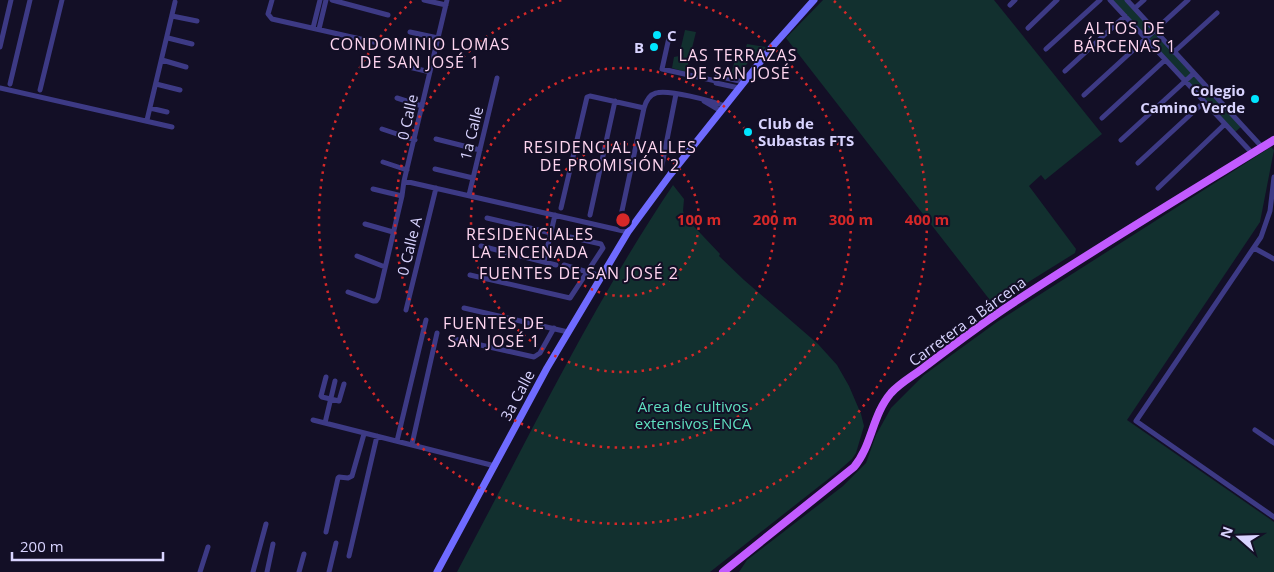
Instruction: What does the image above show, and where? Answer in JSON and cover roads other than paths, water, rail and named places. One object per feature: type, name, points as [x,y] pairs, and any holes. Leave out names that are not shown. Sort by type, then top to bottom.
[{"type":"main road","name":"3a Calle","points":[[438,572],[568,332],[628,232],[741,85],[814,0]]},
{"type":"main road","name":"Carretera a Bárcena","points":[[723,572],[854,467],[864,451],[883,405],[890,394],[900,385],[1000,311],[1274,140]]},
{"type":"street","points":[[0,47],[11,0]]},
{"type":"street","points":[[10,84],[30,0]]},
{"type":"street","points":[[40,90],[62,0]]},
{"type":"street","points":[[272,0],[268,14],[272,19],[378,43]]},
{"type":"street","points":[[316,28],[320,0]]},
{"type":"street","points":[[316,28],[326,0]]},
{"type":"street","points":[[332,0],[388,15]]},
{"type":"street","points":[[424,0],[446,3]]},
{"type":"street","points":[[1010,5],[1015,0]]},
{"type":"street","points":[[1028,28],[1058,0]]},
{"type":"street","points":[[1046,49],[1100,0]]},
{"type":"street","points":[[1110,0],[1252,153]]},
{"type":"street","points":[[1127,0],[1262,147]]},
{"type":"street","points":[[1135,8],[1144,0]]},
{"type":"street","points":[[1084,95],[1188,0]]},
{"type":"street","points":[[146,120],[168,38],[175,2]]},
{"type":"street","name":"0 Calle","points":[[348,292],[376,301],[446,3]]},
{"type":"street","points":[[1174,52],[1217,13]]},
{"type":"street","points":[[172,16],[197,21]]},
{"type":"street","points":[[1065,71],[1125,16]]},
{"type":"street","points":[[410,32],[438,38]]},
{"type":"street","points":[[670,33],[662,69],[741,85]]},
{"type":"street","points":[[168,38],[192,44]]},
{"type":"street","points":[[162,60],[186,67]]},
{"type":"street","points":[[1102,118],[1165,60]]},
{"type":"street","points":[[405,66],[430,72]]},
{"type":"street","points":[[1120,140],[1194,73]]},
{"type":"street","name":"1a Calle","points":[[469,195],[498,78]]},
{"type":"street","points":[[156,84],[180,90]]},
{"type":"street","points":[[0,88],[172,127]]},
{"type":"street","points":[[620,220],[647,100],[657,92],[676,94],[701,99],[723,108]]},
{"type":"street","points":[[661,170],[676,94]]},
{"type":"street","points":[[561,208],[586,99],[590,96],[644,108]]},
{"type":"street","points":[[397,98],[422,106]]},
{"type":"street","points":[[590,216],[616,101]]},
{"type":"street","points":[[1138,163],[1204,102]]},
{"type":"street","points":[[150,108],[167,112]]},
{"type":"street","points":[[1158,188],[1225,124]]},
{"type":"street","points":[[382,129],[415,140]]},
{"type":"street","points":[[436,139],[480,150]]},
{"type":"street","points":[[383,162],[407,170]]},
{"type":"street","points":[[434,169],[473,178]]},
{"type":"street","points":[[1274,177],[1272,209],[1261,237],[1136,421],[1274,517]]},
{"type":"street","points":[[404,181],[628,232]]},
{"type":"street","points":[[373,188],[402,196]]},
{"type":"street","name":"0 Calle A","points":[[406,310],[436,188]]},
{"type":"street","points":[[544,262],[555,215]]},
{"type":"street","points":[[488,218],[551,233]]},
{"type":"street","points":[[365,224],[393,232]]},
{"type":"street","points":[[470,275],[570,298],[603,248],[601,244],[570,238]]},
{"type":"street","points":[[481,246],[556,265]]},
{"type":"street","points":[[1254,248],[1274,259]]},
{"type":"street","points":[[357,256],[385,267]]},
{"type":"street","points":[[564,265],[587,270],[601,276]]},
{"type":"street","points":[[464,308],[568,332]]},
{"type":"street","points":[[397,441],[426,320]]},
{"type":"street","points":[[454,339],[534,357],[540,353],[554,328]]},
{"type":"street","points":[[412,444],[436,333]]},
{"type":"street","points":[[326,377],[321,396],[339,401],[344,384]]},
{"type":"street","points":[[325,423],[335,381]]},
{"type":"street","points":[[313,420],[495,466]]},
{"type":"street","points":[[1255,430],[1274,443]]},
{"type":"street","points":[[326,532],[338,478],[352,476],[364,434]]},
{"type":"street","points":[[349,556],[377,436]]},
{"type":"street","points":[[252,572],[266,524]]},
{"type":"street","points":[[329,572],[336,543]]},
{"type":"street","points":[[266,572],[274,544]]},
{"type":"street","points":[[200,572],[208,547]]},
{"type":"street","points":[[299,572],[304,554]]},
{"type":"place","name":"C","points":[[657,35]]},
{"type":"place","name":"B","points":[[654,47]]},
{"type":"place","name":"Colegio Camino Verde","points":[[1255,99]]},
{"type":"place","name":"Club de Subastas FTS","points":[[748,132]]},
{"type":"district","name":"ALTOS DE BÁRCENAS 1","points":[[1125,37]]},
{"type":"district","name":"CONDOMINIO LOMAS DE SAN JOSÉ 1","points":[[420,53]]},
{"type":"district","name":"LAS TERRAZAS DE SAN JOSÉ","points":[[738,64]]},
{"type":"district","name":"RESIDENCIAL VALLES DE PROMISIÓN 2","points":[[610,156]]},
{"type":"district","name":"RESIDENCIALES LA ENCENADA","points":[[530,243]]},
{"type":"district","name":"FUENTES DE SAN JOSÉ 2","points":[[579,273]]},
{"type":"district","name":"FUENTES DE SAN JOSÉ 1","points":[[494,332]]},
{"type":"park label","name":"Área de cultivos extensivos ENCA","points":[[693,414]]}]
